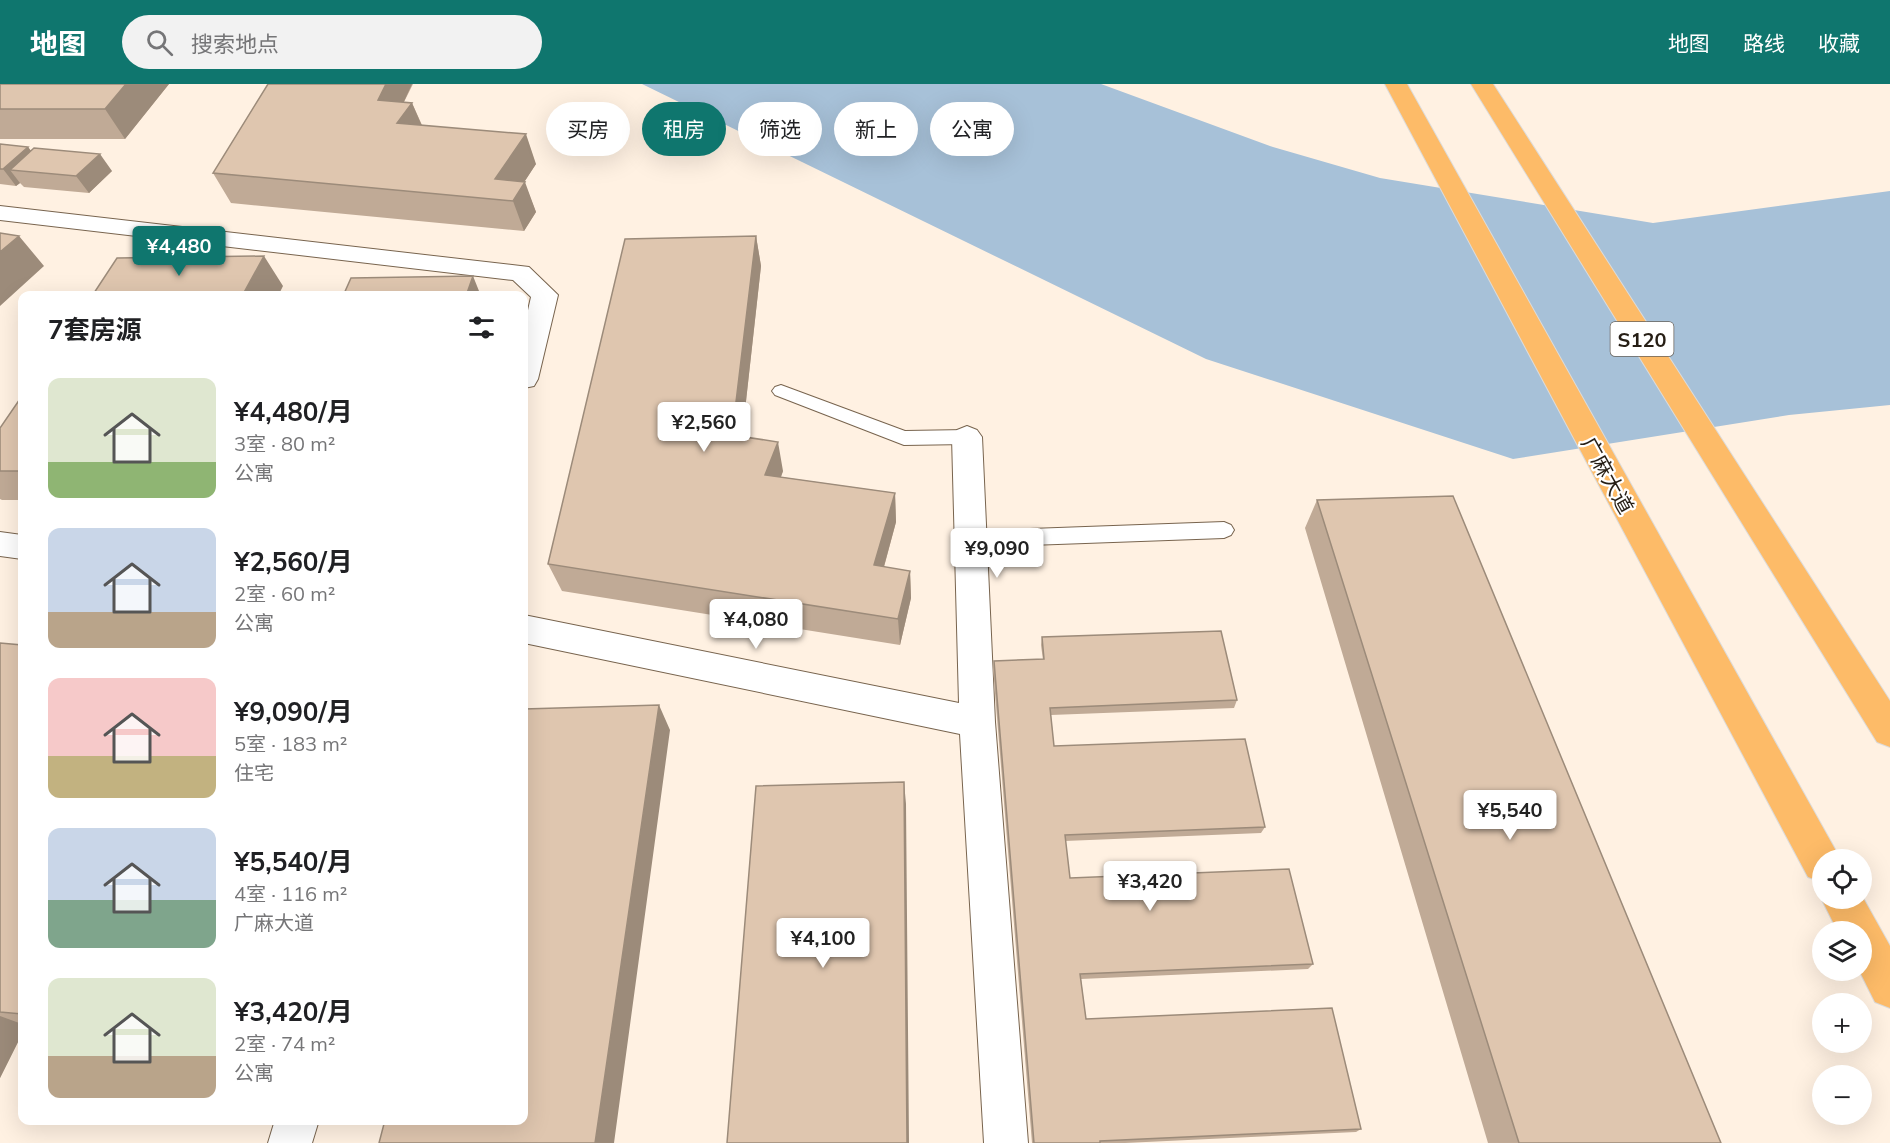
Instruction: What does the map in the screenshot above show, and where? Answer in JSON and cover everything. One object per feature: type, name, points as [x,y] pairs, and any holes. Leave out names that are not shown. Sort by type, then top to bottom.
[{"type":"main road","name":"广麻大道","points":[[1396,84],[1814,849]]},
{"type":"main road","name":"S120","points":[[1482,84],[1890,731]]},
{"type":"main road","points":[[1872,953],[1890,987]]},
{"type":"street","points":[[0,213],[520,273],[544,295],[528,362]]},
{"type":"street","points":[[967,437],[977,723],[1006,1143]]},
{"type":"street","points":[[0,544],[18,546]]},
{"type":"street","points":[[528,630],[977,723]]},
{"type":"street","points":[[290,1143],[295,1125]]},
{"type":"lane","points":[[781,391],[904,438],[967,437]]},
{"type":"lane","points":[[971,539],[1224,530]]},
{"type":"water","points":[[642,84],[1101,84],[1273,147],[1380,178],[1653,223],[1890,191],[1890,405],[1789,415],[1513,459],[1206,359],[790,156],[822,156],[822,102],[738,102],[738,131],[726,125],[726,102],[679,102]]},
{"type":"building","points":[[0,84],[126,84],[105,109],[0,109]]},
{"type":"building","points":[[268,84],[386,84],[378,100],[412,103],[397,123],[526,134],[495,179],[525,182],[513,201],[213,173]]},
{"type":"building","points":[[0,144],[28,147],[3,169],[0,169]]},
{"type":"building","points":[[34,148],[100,154],[76,176],[10,170]]},
{"type":"building","points":[[0,233],[19,236],[0,252]]},
{"type":"building","points":[[756,236],[732,435],[778,442],[765,475],[895,493],[874,565],[910,571],[898,619],[548,564],[625,239]]},
{"type":"building","points":[[264,256],[245,291],[95,291],[117,258]]},
{"type":"building","points":[[473,276],[468,291],[345,291],[351,278]]},
{"type":"building","points":[[18,402],[18,471],[0,471],[0,428]]},
{"type":"building","points":[[1453,496],[1721,1143],[1519,1143],[1317,500]]},
{"type":"building","points":[[1221,631],[1237,700],[1050,708],[1054,746],[1245,739],[1265,827],[1065,835],[1070,878],[1289,869],[1313,964],[1080,974],[1086,1019],[1332,1008],[1361,1129],[1100,1141],[1100,1143],[1034,1143],[994,661],[1044,659],[1042,637]]},
{"type":"building","points":[[0,643],[18,645],[18,1014],[0,1012]]},
{"type":"building","points":[[659,705],[595,1143],[379,1143],[384,1125],[528,1125],[528,709]]},
{"type":"building","points":[[904,782],[907,1143],[727,1143],[756,786]]}]
